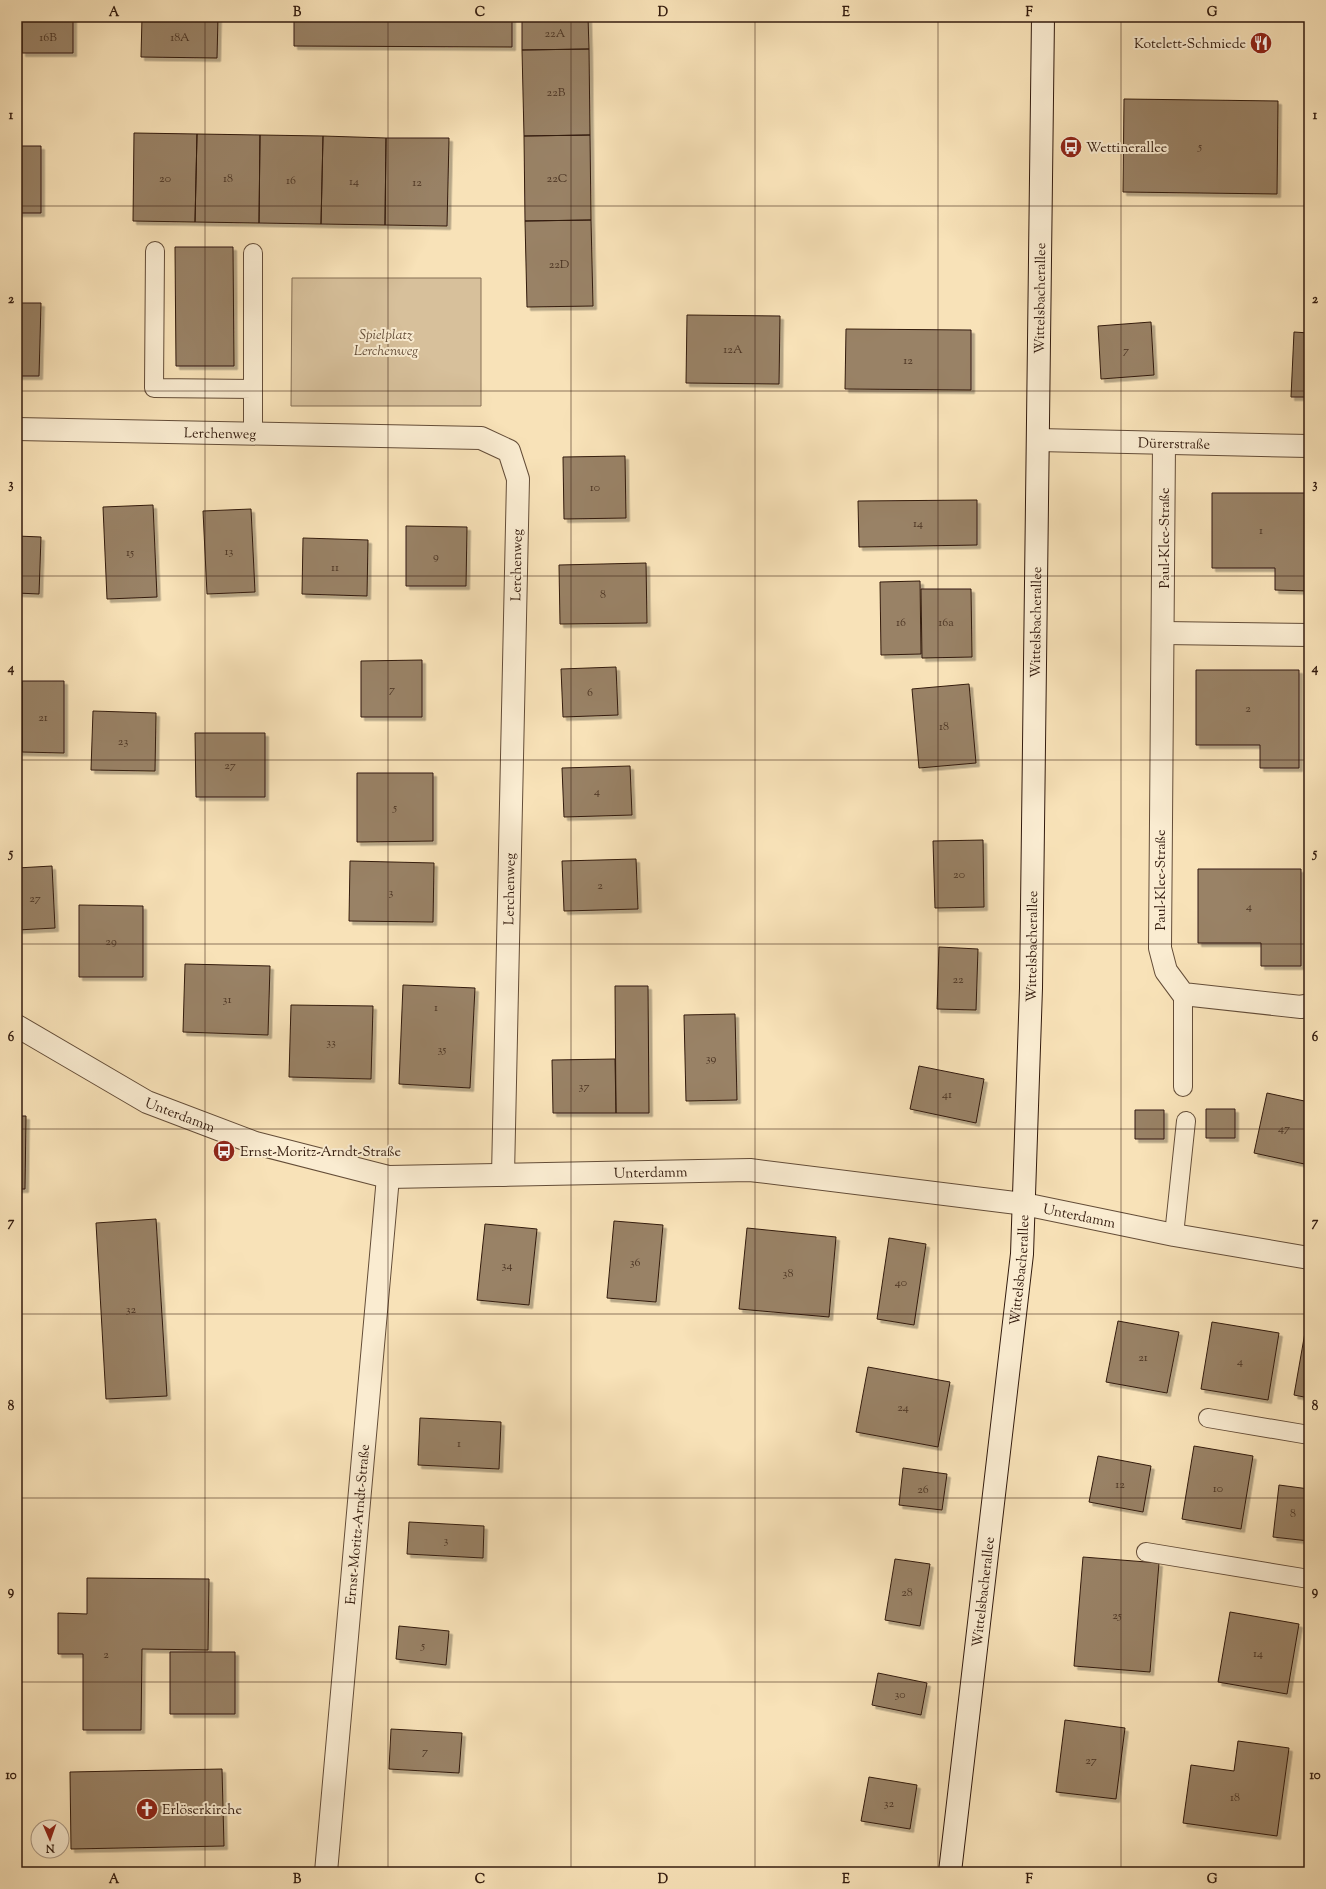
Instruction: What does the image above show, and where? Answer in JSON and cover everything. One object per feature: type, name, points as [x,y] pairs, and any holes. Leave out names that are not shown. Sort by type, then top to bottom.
[{"type":"street","name":"Wittelsbacherallee","points":[[950,1872],[1022,1254],[1031,988],[1043,17]]},
{"type":"street","name":"Lerchenweg","points":[[17,429],[481,438],[509,451],[518,479],[503,1175]]},
{"type":"street","name":"Dürerstraße","points":[[1038,440],[1164,444],[1309,446]]},
{"type":"street","name":"Paul-Klee-Straße","points":[[1164,444],[1164,633],[1162,664],[1160,948],[1166,971],[1183,994]]},
{"type":"street","points":[[1164,633],[1309,635]]},
{"type":"street","points":[[1183,994],[1301,1007],[1309,1004]]},
{"type":"street","name":"Unterdamm","points":[[17,1026],[147,1102],[255,1143],[388,1177],[750,1170],[1024,1204],[1174,1235],[1309,1258]]},
{"type":"street","name":"Ernst-Moritz-Arndt-Straße","points":[[326,1872],[388,1177]]},
{"type":"lane","points":[[155,251],[154,388],[253,388]]},
{"type":"lane","points":[[253,253],[253,434]]},
{"type":"lane","points":[[1183,994],[1184,1087]]},
{"type":"lane","points":[[1174,1235],[1186,1121]]},
{"type":"lane","points":[[1208,1418],[1309,1435]]},
{"type":"lane","points":[[1146,1552],[1309,1579]]},
{"type":"green space","name":"Spielplatz Lerchenweg","points":[[292,278],[481,278],[481,406],[291,406]]},
{"type":"building","points":[[30,17],[73,17],[73,53],[22,53],[22,21],[30,20]]},
{"type":"building","points":[[142,17],[218,17],[217,58],[141,57]]},
{"type":"building","points":[[294,17],[512,18],[512,47],[294,46]]},
{"type":"building","points":[[522,17],[588,17],[589,49],[522,50]]},
{"type":"building","points":[[589,49],[590,135],[524,136],[522,50]]},
{"type":"building","points":[[1124,99],[1278,101],[1277,194],[1123,192]]},
{"type":"building","points":[[134,133],[197,134],[195,222],[133,221]]},
{"type":"building","points":[[197,134],[260,135],[259,223],[195,222]]},
{"type":"building","points":[[260,135],[323,136],[321,224],[259,223]]},
{"type":"building","points":[[590,135],[591,220],[525,221],[524,136]]},
{"type":"building","points":[[323,136],[386,138],[385,225],[321,224]]},
{"type":"building","points":[[386,138],[449,138],[447,226],[385,225]]},
{"type":"building","points":[[17,146],[41,146],[41,213],[17,213]]},
{"type":"building","points":[[591,220],[593,306],[527,307],[525,221]]},
{"type":"building","points":[[175,247],[233,247],[234,366],[176,366]]},
{"type":"building","points":[[17,303],[41,303],[39,376],[17,376]]},
{"type":"building","points":[[687,315],[780,316],[779,384],[686,383]]},
{"type":"building","points":[[1151,322],[1154,375],[1101,379],[1098,326]]},
{"type":"building","points":[[846,329],[971,330],[971,390],[845,389]]},
{"type":"building","points":[[1294,332],[1309,333],[1309,397],[1291,397]]},
{"type":"building","points":[[625,456],[626,518],[564,519],[563,457]]},
{"type":"building","points":[[1212,493],[1309,493],[1309,591],[1275,590],[1275,568],[1212,568]]},
{"type":"building","points":[[977,500],[977,545],[859,547],[858,501]]},
{"type":"building","points":[[153,505],[157,597],[107,599],[103,507]]},
{"type":"building","points":[[251,509],[255,592],[207,594],[203,511]]},
{"type":"building","points":[[406,526],[467,527],[466,586],[406,586]]},
{"type":"building","points":[[17,536],[41,537],[39,594],[17,593]]},
{"type":"building","points":[[303,538],[368,540],[367,596],[302,594]]},
{"type":"building","points":[[646,563],[647,623],[560,624],[559,565]]},
{"type":"building","points":[[920,581],[921,654],[881,655],[880,582]]},
{"type":"building","points":[[921,589],[971,589],[972,657],[922,658]]},
{"type":"building","points":[[422,660],[422,717],[361,717],[361,661]]},
{"type":"building","points":[[616,667],[618,715],[563,717],[561,669]]},
{"type":"building","points":[[1196,670],[1299,670],[1299,768],[1260,768],[1260,745],[1196,745]]},
{"type":"building","points":[[17,681],[22,681],[22,752],[17,752]]},
{"type":"building","points":[[22,681],[64,681],[64,753],[22,752]]},
{"type":"building","points":[[969,684],[976,763],[919,768],[912,689]]},
{"type":"building","points":[[93,711],[156,713],[155,771],[91,770]]},
{"type":"building","points":[[195,733],[265,733],[265,797],[196,797]]},
{"type":"building","points":[[630,766],[632,815],[564,817],[562,768]]},
{"type":"building","points":[[357,773],[433,773],[433,841],[357,842]]},
{"type":"building","points":[[983,840],[984,907],[935,908],[933,841]]},
{"type":"building","points":[[636,859],[638,909],[564,911],[562,861]]},
{"type":"building","points":[[350,861],[434,863],[433,922],[349,921]]},
{"type":"building","points":[[52,866],[55,928],[17,930],[17,868]]},
{"type":"building","points":[[1198,869],[1301,869],[1301,966],[1261,966],[1261,943],[1198,943]]},
{"type":"building","points":[[79,905],[143,906],[143,977],[79,977]]},
{"type":"building","points":[[939,947],[978,949],[976,1010],[937,1009]]},
{"type":"building","points":[[185,964],[270,966],[268,1035],[183,1032]]},
{"type":"building","points":[[403,985],[475,988],[470,1088],[399,1084]]},
{"type":"building","points":[[615,986],[648,986],[649,1113],[616,1113]]},
{"type":"building","points":[[291,1005],[373,1006],[371,1079],[289,1077]]},
{"type":"building","points":[[735,1014],[737,1100],[686,1101],[684,1015]]},
{"type":"building","points":[[615,1059],[616,1113],[553,1113],[552,1060]]},
{"type":"building","points":[[919,1066],[984,1079],[976,1123],[910,1109]]},
{"type":"building","points":[[1267,1093],[1309,1102],[1309,1165],[1254,1153]]},
{"type":"building","points":[[1206,1109],[1235,1109],[1235,1138],[1206,1138]]},
{"type":"building","points":[[1135,1110],[1164,1110],[1164,1139],[1135,1139]]},
{"type":"building","points":[[17,1116],[26,1116],[25,1189],[17,1189]]},
{"type":"building","points":[[156,1219],[167,1396],[106,1399],[96,1223]]},
{"type":"building","points":[[614,1221],[663,1225],[656,1302],[607,1298]]},
{"type":"building","points":[[485,1224],[537,1229],[529,1305],[477,1300]]},
{"type":"building","points":[[747,1228],[836,1237],[829,1317],[739,1309]]},
{"type":"building","points":[[889,1238],[926,1244],[914,1325],[877,1319]]},
{"type":"building","points":[[1118,1321],[1179,1332],[1167,1393],[1106,1382]]},
{"type":"building","points":[[1307,1321],[1309,1321],[1309,1398],[1294,1395]]},
{"type":"building","points":[[1212,1322],[1279,1333],[1268,1400],[1201,1389]]},
{"type":"building","points":[[868,1367],[950,1382],[938,1447],[856,1432]]},
{"type":"building","points":[[420,1418],[501,1422],[499,1469],[418,1465]]},
{"type":"building","points":[[1194,1446],[1253,1456],[1241,1529],[1182,1519]]},
{"type":"building","points":[[1098,1456],[1151,1466],[1143,1512],[1089,1502]]},
{"type":"building","points":[[903,1468],[947,1474],[942,1510],[899,1505]]},
{"type":"building","points":[[1279,1485],[1309,1489],[1309,1541],[1273,1537]]},
{"type":"building","points":[[409,1522],[484,1526],[483,1558],[407,1554]]},
{"type":"building","points":[[1083,1557],[1159,1563],[1150,1672],[1074,1666]]},
{"type":"building","points":[[895,1559],[930,1564],[920,1626],[885,1620]]},
{"type":"building","points":[[87,1578],[209,1579],[208,1650],[142,1649],[141,1730],[83,1730],[83,1654],[58,1654],[58,1613],[87,1614]]},
{"type":"building","points":[[1230,1612],[1299,1624],[1287,1694],[1218,1682]]},
{"type":"building","points":[[399,1626],[449,1631],[446,1665],[396,1659]]},
{"type":"building","points":[[170,1652],[235,1652],[235,1714],[170,1714]]},
{"type":"building","points":[[878,1673],[927,1683],[921,1715],[872,1705]]},
{"type":"building","points":[[1065,1720],[1125,1728],[1116,1799],[1056,1792]]},
{"type":"building","points":[[391,1729],[462,1733],[459,1773],[389,1769]]},
{"type":"building","points":[[1238,1741],[1289,1748],[1277,1836],[1183,1823],[1191,1765],[1234,1771]]},
{"type":"building","name":"Erlöserkirche","points":[[222,1769],[224,1846],[71,1849],[70,1772]]},
{"type":"building","points":[[869,1777],[917,1785],[910,1829],[861,1821]]},
{"type":"place","name":"Kotelett-Schmiede","points":[[1261,43]]},
{"type":"place","name":"Wettinerallee","points":[[1071,147]]},
{"type":"place","name":"Ernst-Moritz-Arndt-Straße","points":[[224,1151]]},
{"type":"place","name":"Erlöserkirche","points":[[147,1809]]}]
